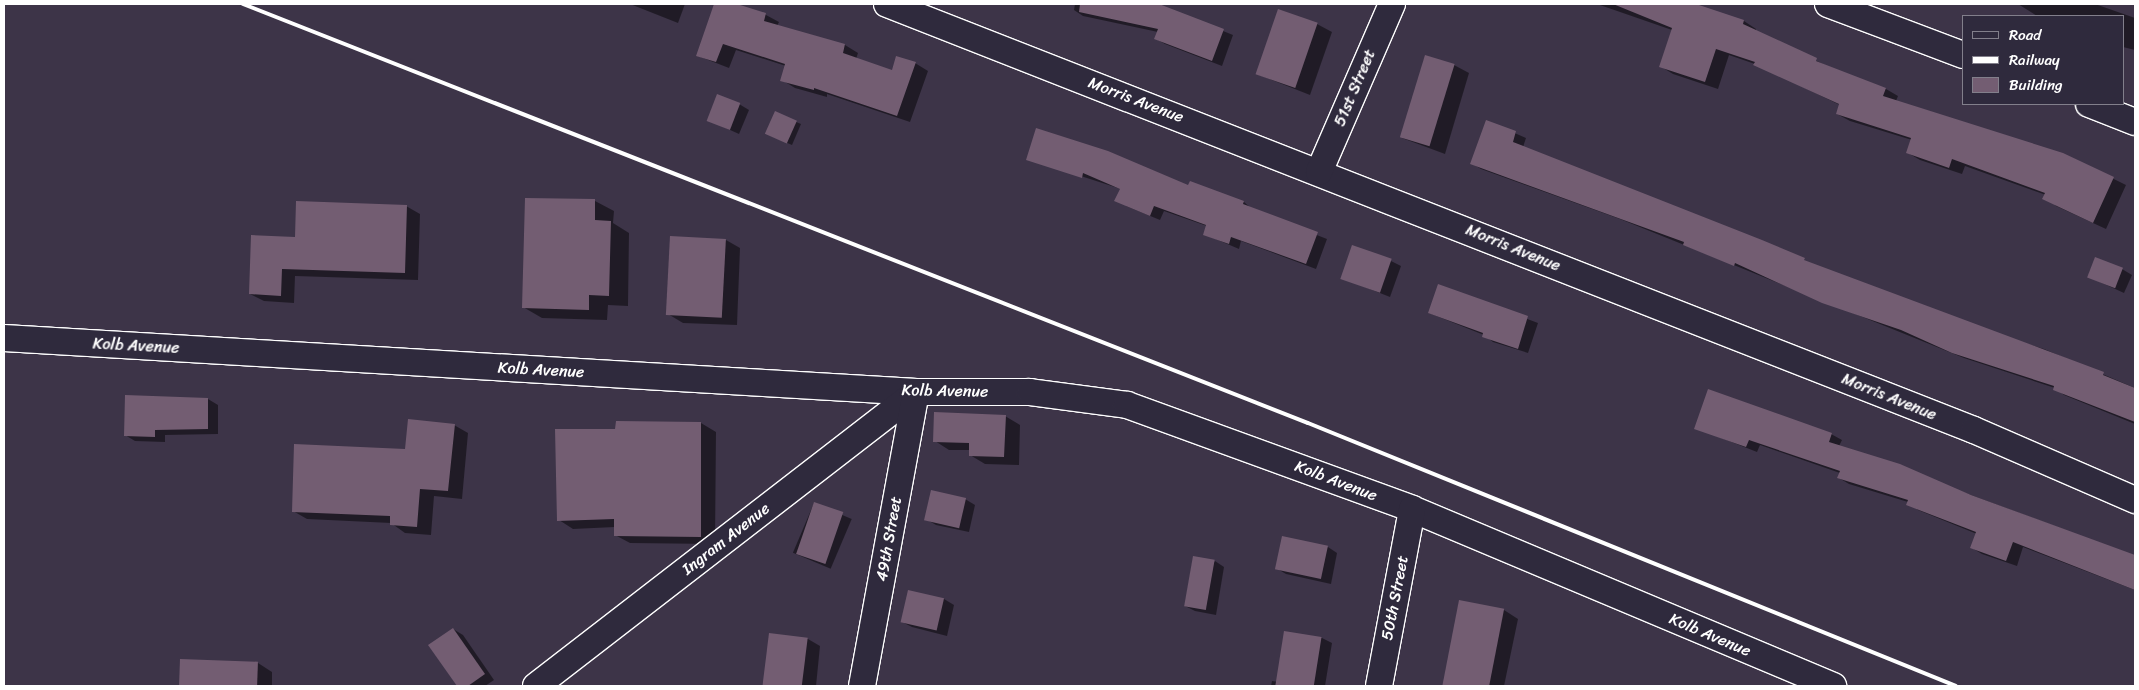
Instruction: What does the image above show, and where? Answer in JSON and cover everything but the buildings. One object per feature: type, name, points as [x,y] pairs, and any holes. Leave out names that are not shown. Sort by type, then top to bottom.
[{"type":"street","name":"Morris Avenue","points":[[887,4],[1974,430],[2135,500]]},
{"type":"street","name":"51st Street","points":[[1319,172],[1392,4]]},
{"type":"street","points":[[1828,4],[1962,55]]},
{"type":"street","points":[[2092,105],[2135,122]]},
{"type":"street","name":"Kolb Avenue","points":[[4,338],[916,392],[1030,392],[1127,405],[1412,509],[1833,686]]},
{"type":"street","name":"Ingram Avenue","points":[[536,686],[916,392]]},
{"type":"street","name":"49th Street","points":[[862,686],[916,392]]},
{"type":"street","name":"50th Street","points":[[1379,686],[1412,509]]},
{"type":"railway","points":[[243,4],[1308,423],[1956,686]]}]
